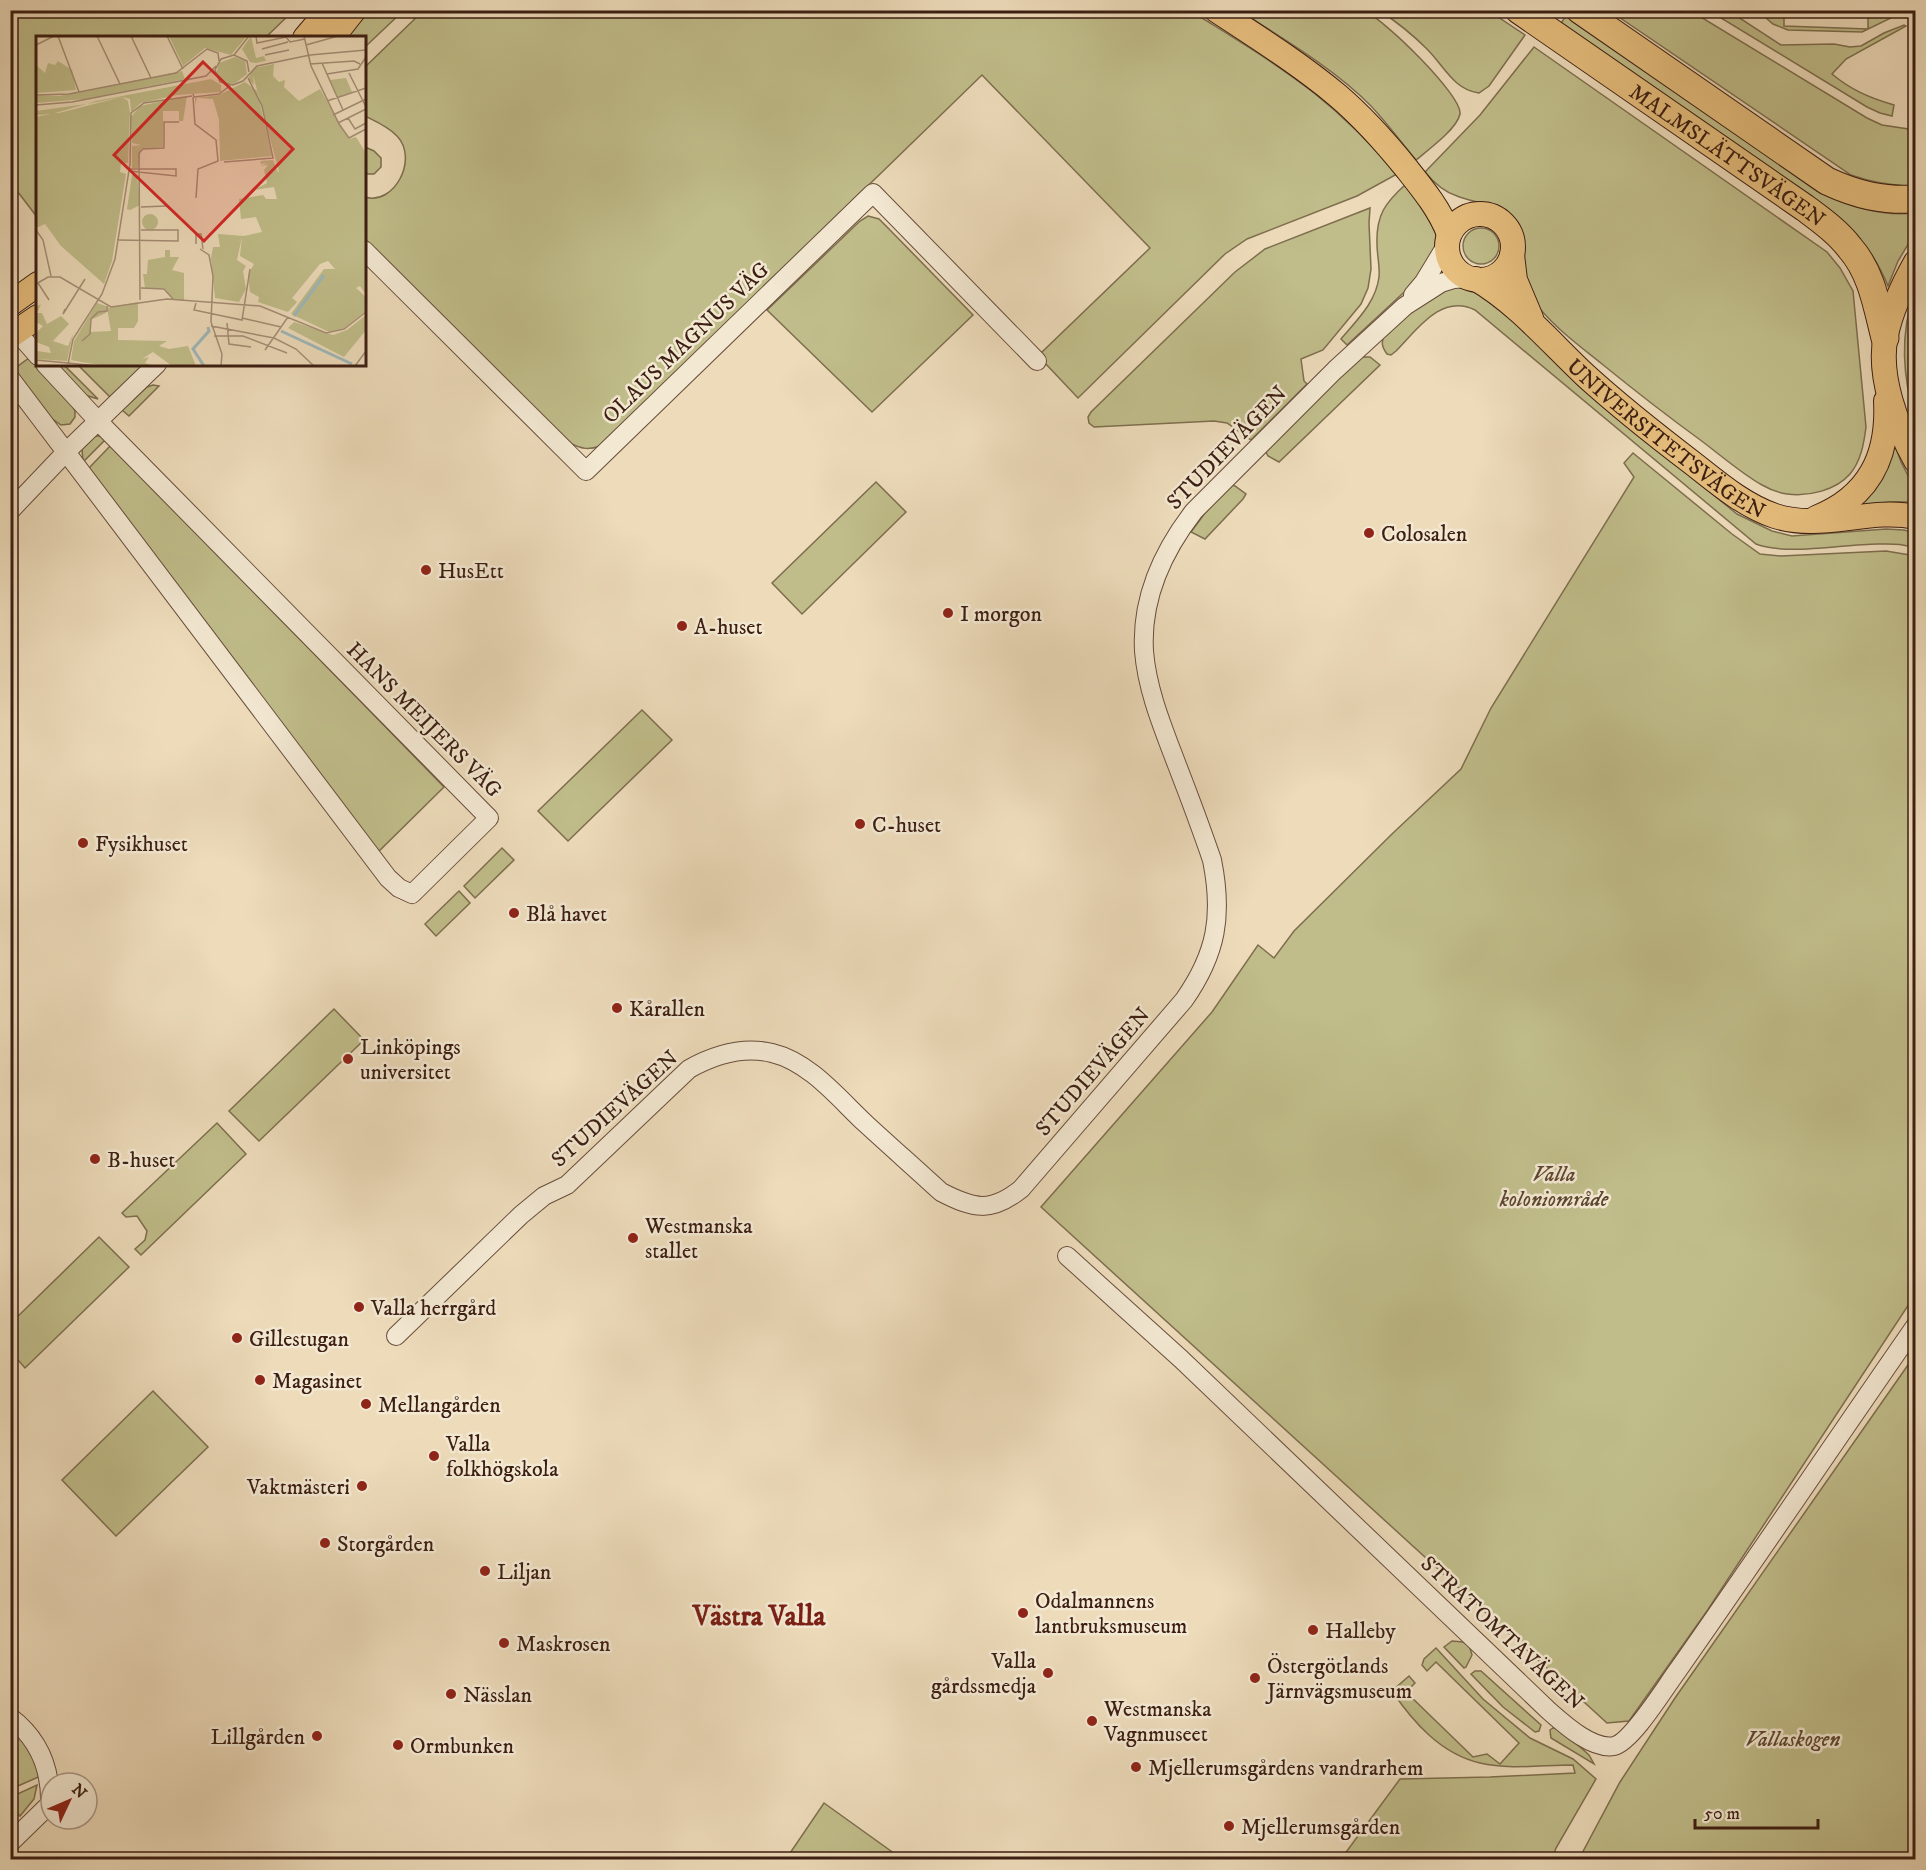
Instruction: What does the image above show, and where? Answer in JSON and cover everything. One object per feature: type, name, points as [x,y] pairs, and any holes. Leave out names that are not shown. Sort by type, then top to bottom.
[{"type":"highway","name":"MALMSLÄTTSVÄGEN","points":[[1519,10],[1805,208],[1839,236],[1861,262],[1869,279],[1885,338]]},
{"type":"highway","name":"MALMSLÄTTSVÄGEN","points":[[1580,10],[1827,181],[1843,189],[1873,198],[1916,199]]},
{"type":"main road","points":[[307,36],[329,10]]},
{"type":"main road","points":[[334,36],[354,10]]},
{"type":"main road","points":[[1216,10],[1319,80],[1339,96],[1384,142],[1423,189],[1443,219],[1448,239],[1448,252],[1454,267],[1473,278],[1483,279],[1498,274],[1504,269],[1512,255],[1513,246],[1509,230],[1496,218],[1450,204],[1423,189]]},
{"type":"main road","points":[[1448,239],[1461,219],[1480,213]]},
{"type":"main road","name":"UNIVERSITETSVÄGEN","points":[[1512,255],[1515,280],[1523,302],[1537,328]]},
{"type":"main road","points":[[1811,520],[1834,510],[1845,502],[1874,471],[1881,452],[1886,426],[1885,338],[1898,298],[1916,262]]},
{"type":"main road","name":"UNIVERSITETSVÄGEN","points":[[1473,278],[1499,295],[1642,423],[1743,501],[1776,516],[1811,520],[1842,520],[1892,514],[1916,517]]},
{"type":"main road","points":[[10,304],[36,285]]},
{"type":"main road","points":[[13,331],[36,318]]},
{"type":"main road","points":[[1886,378],[1891,402],[1916,461]]},
{"type":"street","name":"OLAUS MAGNUS VÄG","points":[[366,252],[586,471],[873,193],[1037,361]]},
{"type":"street","name":"STUDIEVÄGEN","points":[[396,1336],[521,1215],[544,1196],[567,1185],[689,1069],[720,1055],[760,1051],[790,1060],[817,1078],[941,1192],[957,1200],[981,1207],[996,1205],[1021,1189],[1184,1000],[1197,981],[1213,944],[1217,903],[1212,860],[1161,722],[1147,670],[1144,634],[1156,576],[1178,533],[1194,511],[1335,370],[1405,306],[1424,282],[1448,239]]},
{"type":"street","name":"STUDIEVÄGEN","points":[[1405,306],[1442,283],[1454,279],[1473,278]]},
{"type":"street","points":[[13,331],[36,354]]},
{"type":"street","name":"HANS MEIJERS VÄG","points":[[10,378],[388,878],[399,888],[412,894],[489,818],[99,422],[47,366]]},
{"type":"street","points":[[10,511],[155,366]]},
{"type":"street","name":"STRATOMTAVÄGEN","points":[[1067,1256],[1181,1359],[1548,1710],[1585,1739],[1601,1745],[1613,1746],[1620,1744],[1638,1726],[1916,1325]]},
{"type":"street","points":[[10,1718],[21,1725],[41,1750],[46,1764],[50,1791],[50,1804],[10,1844]]},
{"type":"green space","points":[[1353,9],[1364,11],[1403,41],[1436,75],[1457,105],[1460,114],[1458,120],[1441,139],[1416,160],[1377,112],[1342,80],[1240,11]]},
{"type":"green space","points":[[11,10],[293,10],[267,36],[36,36],[36,216],[11,183]]},
{"type":"green space","points":[[368,11],[403,11],[366,46],[366,36],[348,36]]},
{"type":"green space","points":[[423,11],[1191,11],[1314,93],[1378,152],[1397,174],[1357,196],[1247,239],[1225,254],[1078,398],[1045,363],[1041,353],[1150,248],[982,75],[600,446],[582,448],[572,444],[366,242],[366,197],[376,198],[394,188],[404,168],[405,156],[403,146],[397,136],[366,117],[366,66]]},
{"type":"green space","points":[[1380,11],[1489,11],[1525,35],[1489,86],[1479,93],[1470,91],[1456,82],[1422,44]]},
{"type":"green space","points":[[1610,11],[1691,11],[1867,118],[1882,125],[1915,130],[1915,186],[1883,184],[1851,175]]},
{"type":"green space","points":[[1725,11],[1729,11],[1781,45],[1861,46],[1884,33],[1906,26],[1846,59],[1832,74],[1861,93],[1894,105],[1892,116],[1867,107],[1721,18]]},
{"type":"green space","points":[[1758,11],[1784,14],[1784,26],[1868,29],[1868,17],[1892,15],[1893,17],[1862,32],[1788,30],[1773,24]]},
{"type":"green space","points":[[1566,16],[1817,191],[1840,201],[1877,212],[1915,213],[1915,233],[1898,261],[1888,286],[1871,253],[1839,217],[1561,23]]},
{"type":"green space","points":[[1534,47],[1827,252],[1840,268],[1853,291],[1866,427],[1859,458],[1854,469],[1844,480],[1822,491],[1795,495],[1778,492],[1738,469],[1578,345],[1541,310],[1525,278],[1520,232],[1506,213],[1448,192],[1425,172],[1480,115]]},
{"type":"green space","points":[[366,147],[381,158],[381,167],[374,174],[366,174]]},
{"type":"green space","points":[[1406,184],[1432,218],[1439,239],[1436,251],[1414,283],[1347,345],[1341,339],[1370,303],[1377,286],[1379,273],[1377,234],[1380,217],[1392,197]]},
{"type":"green space","points":[[1370,208],[1371,269],[1368,288],[1361,304],[1323,350],[1301,359],[1304,381],[1307,384],[1251,440],[1227,423],[1214,421],[1094,427],[1089,423],[1088,417],[1091,412],[1235,272],[1265,249]]},
{"type":"green space","points":[[868,216],[879,219],[973,315],[872,412],[767,310]]},
{"type":"green space","points":[[1481,228],[1494,233],[1499,246],[1494,259],[1481,264],[1468,259],[1463,246],[1468,233]]},
{"type":"green space","points":[[1467,284],[1504,312],[1581,388],[1737,514],[1772,531],[1792,536],[1886,529],[1904,530],[1915,533],[1915,549],[1893,544],[1784,549],[1756,544],[1475,310],[1463,306],[1451,306],[1441,310],[1421,324],[1396,351],[1391,355],[1387,354],[1382,345],[1384,335],[1434,294]]},
{"type":"green space","points":[[1915,291],[1915,420],[1904,356],[1907,323]]},
{"type":"green space","points":[[1360,357],[1370,357],[1380,365],[1279,462],[1268,456],[1266,452],[1268,448]]},
{"type":"green space","points":[[29,358],[70,402],[75,411],[75,417],[70,424],[61,425],[51,418],[14,369]]},
{"type":"green space","points":[[56,366],[65,366],[98,399],[85,395]]},
{"type":"green space","points":[[79,366],[144,366],[110,397]]},
{"type":"green space","points":[[159,386],[129,416],[122,410],[147,387]]},
{"type":"green space","points":[[95,436],[102,436],[106,439],[83,462],[82,449]]},
{"type":"green space","points":[[111,445],[444,787],[377,853],[88,469]]},
{"type":"green space","points":[[1895,445],[1915,489],[1915,503],[1885,502],[1854,508],[1880,480],[1889,465]]},
{"type":"green space","name":"Valla koloniområde","points":[[1633,453],[1760,554],[1781,556],[1886,551],[1915,558],[1915,1295],[1707,1611],[1629,1721],[1607,1723],[1041,1207],[1212,1012],[1258,945],[1274,958],[1294,931],[1461,769],[1491,708],[1634,477],[1624,463]]},
{"type":"green space","points":[[876,482],[906,512],[802,614],[772,583]]},
{"type":"green space","points":[[1232,485],[1246,494],[1243,499],[1205,539],[1191,532],[1205,513]]},
{"type":"green space","points":[[642,710],[672,740],[568,841],[538,811]]},
{"type":"green space","points":[[502,848],[514,860],[475,898],[464,886]]},
{"type":"green space","points":[[459,891],[470,903],[436,936],[425,924]]},
{"type":"green space","points":[[334,1009],[364,1040],[259,1141],[229,1111]]},
{"type":"green space","points":[[217,1123],[246,1154],[141,1255],[135,1249],[145,1240],[147,1231],[137,1216],[126,1217],[122,1213]]},
{"type":"green space","points":[[99,1237],[129,1267],[25,1368],[11,1352],[11,1323]]},
{"type":"green space","name":"Vallaskogen","points":[[1915,1355],[1915,1859],[1579,1859],[1620,1782],[1675,1698]]},
{"type":"green space","points":[[153,1391],[208,1447],[116,1536],[62,1480]]},
{"type":"green space","points":[[1452,1641],[1469,1645],[1472,1655],[1464,1668],[1444,1647]]},
{"type":"green space","points":[[1436,1648],[1483,1699],[1530,1738],[1573,1759],[1596,1779],[1552,1859],[1341,1859],[1400,1779],[1575,1773],[1573,1765],[1515,1767],[1480,1763],[1453,1752],[1429,1735],[1392,1691],[1409,1676],[1415,1683],[1406,1692],[1473,1757],[1487,1754],[1500,1764],[1519,1743],[1436,1662],[1427,1671],[1422,1665],[1424,1659]]},
{"type":"green space","points":[[1481,1671],[1541,1725],[1539,1731],[1535,1732],[1503,1707],[1471,1674]]},
{"type":"green space","points":[[10,1725],[16,1727],[41,1771],[39,1777],[11,1789]]},
{"type":"green space","points":[[1559,1728],[1589,1755],[1594,1764],[1551,1738],[1550,1730]]},
{"type":"green space","points":[[37,1785],[34,1799],[20,1816],[11,1806],[11,1797]]},
{"type":"green space","points":[[824,1803],[902,1859],[786,1859]]},
{"type":"place","name":"Colosalen","points":[[1369,533]]},
{"type":"place","name":"HusEtt","points":[[426,570]]},
{"type":"place","name":"I morgon","points":[[948,613]]},
{"type":"place","name":"A-huset","points":[[682,626]]},
{"type":"place","name":"C-huset","points":[[860,824]]},
{"type":"place","name":"Fysikhuset","points":[[83,843]]},
{"type":"place","name":"Blå havet","points":[[514,913]]},
{"type":"place","name":"Kårallen","points":[[617,1008]]},
{"type":"place","name":"Linköpings universitet","points":[[348,1059]]},
{"type":"place","name":"B-huset","points":[[95,1159]]},
{"type":"place","name":"Westmanska stallet","points":[[633,1238]]},
{"type":"place","name":"Valla herrgård","points":[[359,1307]]},
{"type":"place","name":"Gillestugan","points":[[237,1338]]},
{"type":"place","name":"Magasinet","points":[[260,1380]]},
{"type":"place","name":"Mellangården","points":[[366,1404]]},
{"type":"place","name":"Valla folkhögskola","points":[[434,1456]]},
{"type":"place","name":"Vaktmästeri","points":[[362,1486]]},
{"type":"place","name":"Storgården","points":[[325,1543]]},
{"type":"place","name":"Liljan","points":[[485,1571]]},
{"type":"place","name":"Odalmannens lantbruksmuseum","points":[[1023,1613]]},
{"type":"place","name":"Halleby","points":[[1313,1630]]},
{"type":"place","name":"Maskrosen","points":[[504,1643]]},
{"type":"place","name":"Valla gårdssmedja","points":[[1048,1673]]},
{"type":"place","name":"Östergötlands Järnvägsmuseum","points":[[1255,1678]]},
{"type":"place","name":"Nässlan","points":[[451,1694]]},
{"type":"place","name":"Westmanska Vagnmuseet","points":[[1092,1721]]},
{"type":"place","name":"Lillgården","points":[[317,1736]]},
{"type":"place","name":"Ormbunken","points":[[398,1745]]},
{"type":"place","name":"Mjellerumsgårdens vandrarhem","points":[[1136,1767]]},
{"type":"place","name":"Mjellerumsgården","points":[[1229,1826]]},
{"type":"district","name":"Västra Valla","points":[[759,1615]]}]
